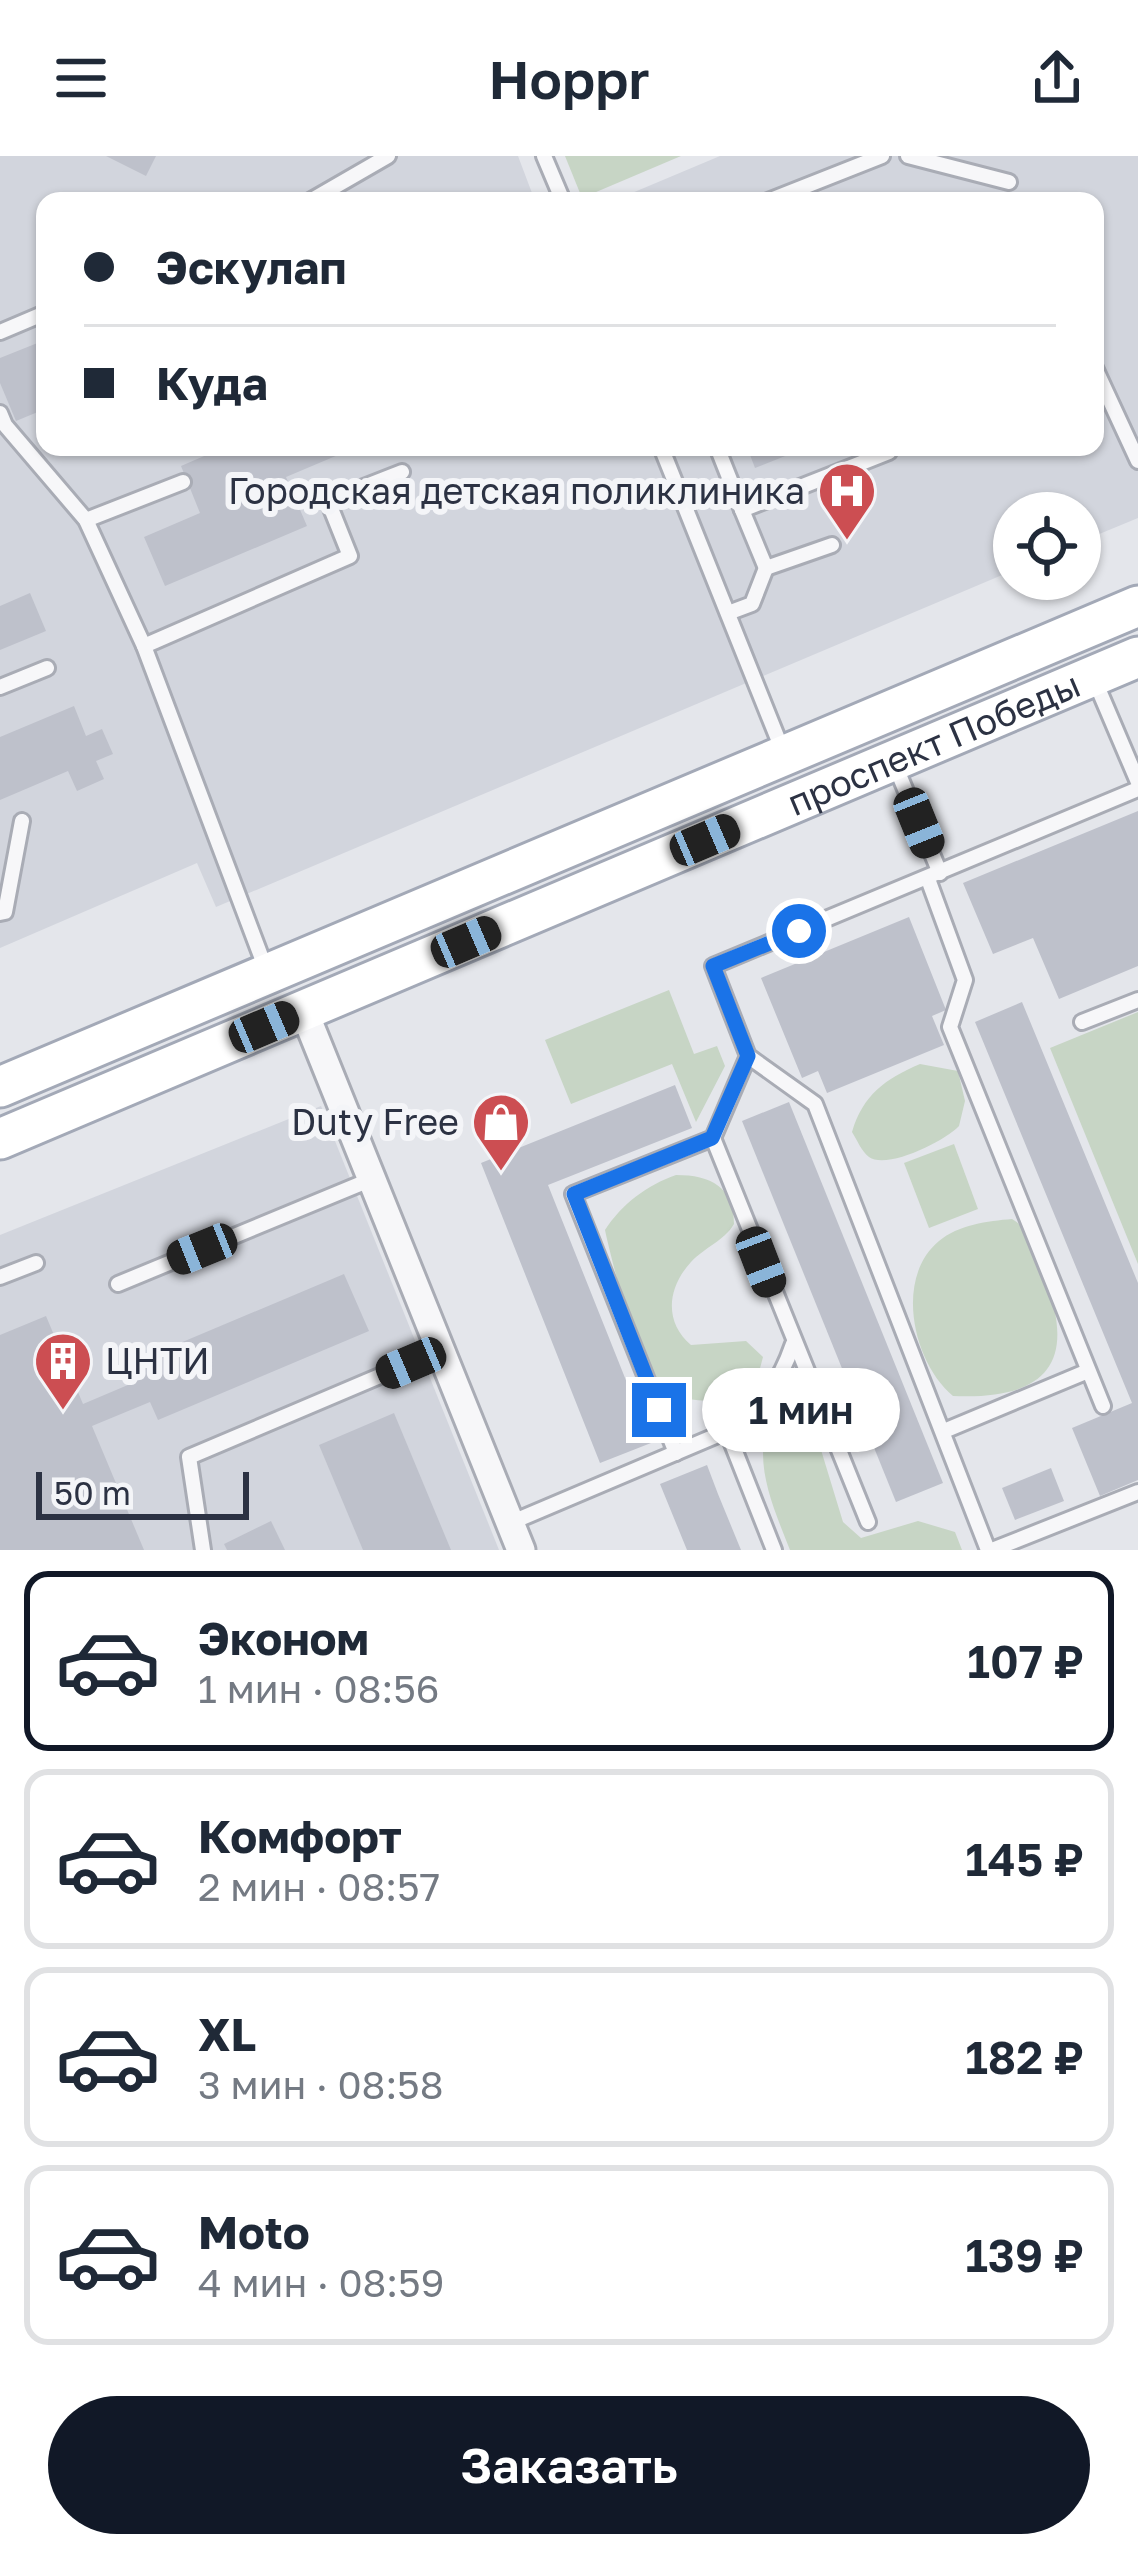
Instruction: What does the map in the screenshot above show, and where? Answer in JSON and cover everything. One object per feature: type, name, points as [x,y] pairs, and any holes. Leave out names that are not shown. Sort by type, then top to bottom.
[{"type":"main road","name":"проспект Победы","points":[[0,1087],[1138,606]]},
{"type":"main road","name":"проспект Победы","points":[[0,1139],[1138,657]]},
{"type":"street","points":[[304,1010],[521,1550]]},
{"type":"lane","points":[[326,192],[388,156]]},
{"type":"lane","points":[[544,156],[559,192]]},
{"type":"lane","points":[[795,192],[882,156]]},
{"type":"lane","points":[[908,156],[1010,182]]},
{"type":"lane","points":[[0,332],[36,317]]},
{"type":"lane","points":[[1104,387],[1138,461]]},
{"type":"lane","points":[[0,413],[5,425],[86,520],[144,646],[268,974]]},
{"type":"lane","points":[[666,456],[784,755]]},
{"type":"lane","points":[[721,456],[766,568],[752,604],[728,614]]},
{"type":"lane","points":[[742,510],[880,456]]},
{"type":"lane","points":[[144,646],[350,556],[328,501],[402,472]]},
{"type":"lane","points":[[86,520],[183,482]]},
{"type":"lane","points":[[766,568],[832,545]]},
{"type":"lane","points":[[0,687],[47,668]]},
{"type":"lane","points":[[1094,676],[1138,785],[934,876],[713,966],[748,1056],[815,1104],[990,1550],[1138,1492]]},
{"type":"lane","points":[[893,761],[965,980],[950,1027],[1103,1406]]},
{"type":"lane","points":[[0,914],[22,821]]},
{"type":"lane","points":[[1082,1022],[1138,1000]]},
{"type":"lane","points":[[676,1453],[574,1194],[712,1138],[748,1056]]},
{"type":"lane","points":[[712,1138],[868,1522]]},
{"type":"lane","points":[[118,1284],[372,1179]]},
{"type":"lane","points":[[0,1277],[35,1263]]},
{"type":"lane","points":[[510,1523],[727,1431],[765,1400],[783,1373],[793,1344]]},
{"type":"lane","points":[[203,1550],[189,1457],[441,1350]]},
{"type":"lane","points":[[944,1432],[1088,1370]]},
{"type":"lane","points":[[727,1431],[774,1550]]},
{"type":"shaded area","points":[[0,156],[518,156],[532,192],[36,192],[36,456],[1104,456],[1104,192],[634,192],[720,156],[1138,156],[1138,518],[1101,533],[1101,492],[993,492],[993,579],[216,907],[197,863],[0,948]]},
{"type":"shaded area","points":[[321,1106],[499,1550],[0,1550],[0,1235]]},
{"type":"green space","points":[[565,156],[681,156],[596,192],[580,192]]},
{"type":"green space","points":[[669,990],[694,1054],[717,1046],[725,1066],[696,1122],[672,1064],[571,1104],[545,1040]]},
{"type":"green space","points":[[1138,1012],[1138,1264],[1050,1048]]},
{"type":"green space","points":[[920,1064],[958,1071],[965,1101],[959,1126],[902,1157],[869,1157],[852,1132],[862,1108],[886,1082]]},
{"type":"green space","points":[[954,1144],[978,1209],[929,1228],[904,1163]]},
{"type":"green space","points":[[676,1175],[700,1177],[718,1186],[733,1211],[730,1230],[683,1272],[672,1305],[676,1326],[691,1345],[746,1341],[763,1357],[755,1387],[729,1398],[686,1398],[661,1386],[651,1375],[631,1328],[608,1244],[605,1230],[619,1212],[645,1190]]},
{"type":"green space","points":[[1012,1219],[1032,1244],[1054,1306],[1055,1353],[1032,1383],[985,1396],[953,1396],[939,1381],[919,1342],[913,1298],[917,1276],[925,1257],[955,1231]]},
{"type":"green space","points":[[792,1395],[807,1404],[843,1522],[861,1538],[918,1521],[955,1532],[962,1550],[790,1550],[768,1489],[763,1449],[776,1411]]},
{"type":"building","points":[[106,156],[156,156],[146,176]]},
{"type":"building","points":[[36,344],[36,413],[16,421],[0,383],[0,358]]},
{"type":"building","points":[[204,456],[336,456],[286,477],[307,526],[165,586],[144,537],[200,513],[181,466]]},
{"type":"building","points":[[750,456],[785,456],[755,468]]},
{"type":"building","points":[[30,593],[46,631],[0,650],[0,606]]},
{"type":"building","points":[[74,706],[86,736],[102,729],[113,754],[96,761],[104,779],[77,791],[68,771],[0,800],[0,737]]},
{"type":"building","points":[[1138,811],[1138,966],[1059,999],[1033,938],[993,954],[963,883]]},
{"type":"building","points":[[909,917],[946,1010],[932,1016],[944,1045],[827,1093],[818,1071],[802,1078],[761,978]]},
{"type":"building","points":[[1022,1002],[1138,1283],[1138,1480],[1100,1496],[1072,1428],[1132,1403],[975,1022]]},
{"type":"building","points":[[675,1085],[692,1128],[548,1185],[651,1443],[600,1463],[481,1163]]},
{"type":"building","points":[[789,1102],[943,1483],[896,1502],[742,1121]]},
{"type":"building","name":"ЦНТИ","points":[[344,1274],[369,1331],[158,1420],[150,1402],[92,1426],[144,1550],[0,1550],[0,1335],[46,1316],[83,1404],[142,1379],[135,1362]]},
{"type":"building","points":[[394,1413],[451,1550],[363,1550],[319,1445]]},
{"type":"building","points":[[707,1465],[741,1550],[687,1550],[660,1484]]},
{"type":"building","points":[[1051,1468],[1064,1501],[1015,1520],[1002,1488]]},
{"type":"building","points":[[271,1521],[285,1550],[227,1550],[224,1544]]},
{"type":"place","name":"Городская детская поликлиника","points":[[847,542]]},
{"type":"place","name":"Duty Free","points":[[501,1173]]},
{"type":"place","name":"ЦНТИ","points":[[63,1412]]},
{"type":"route","points":[[659,1410],[574,1194],[712,1138],[748,1056],[713,966],[799,931]]}]
